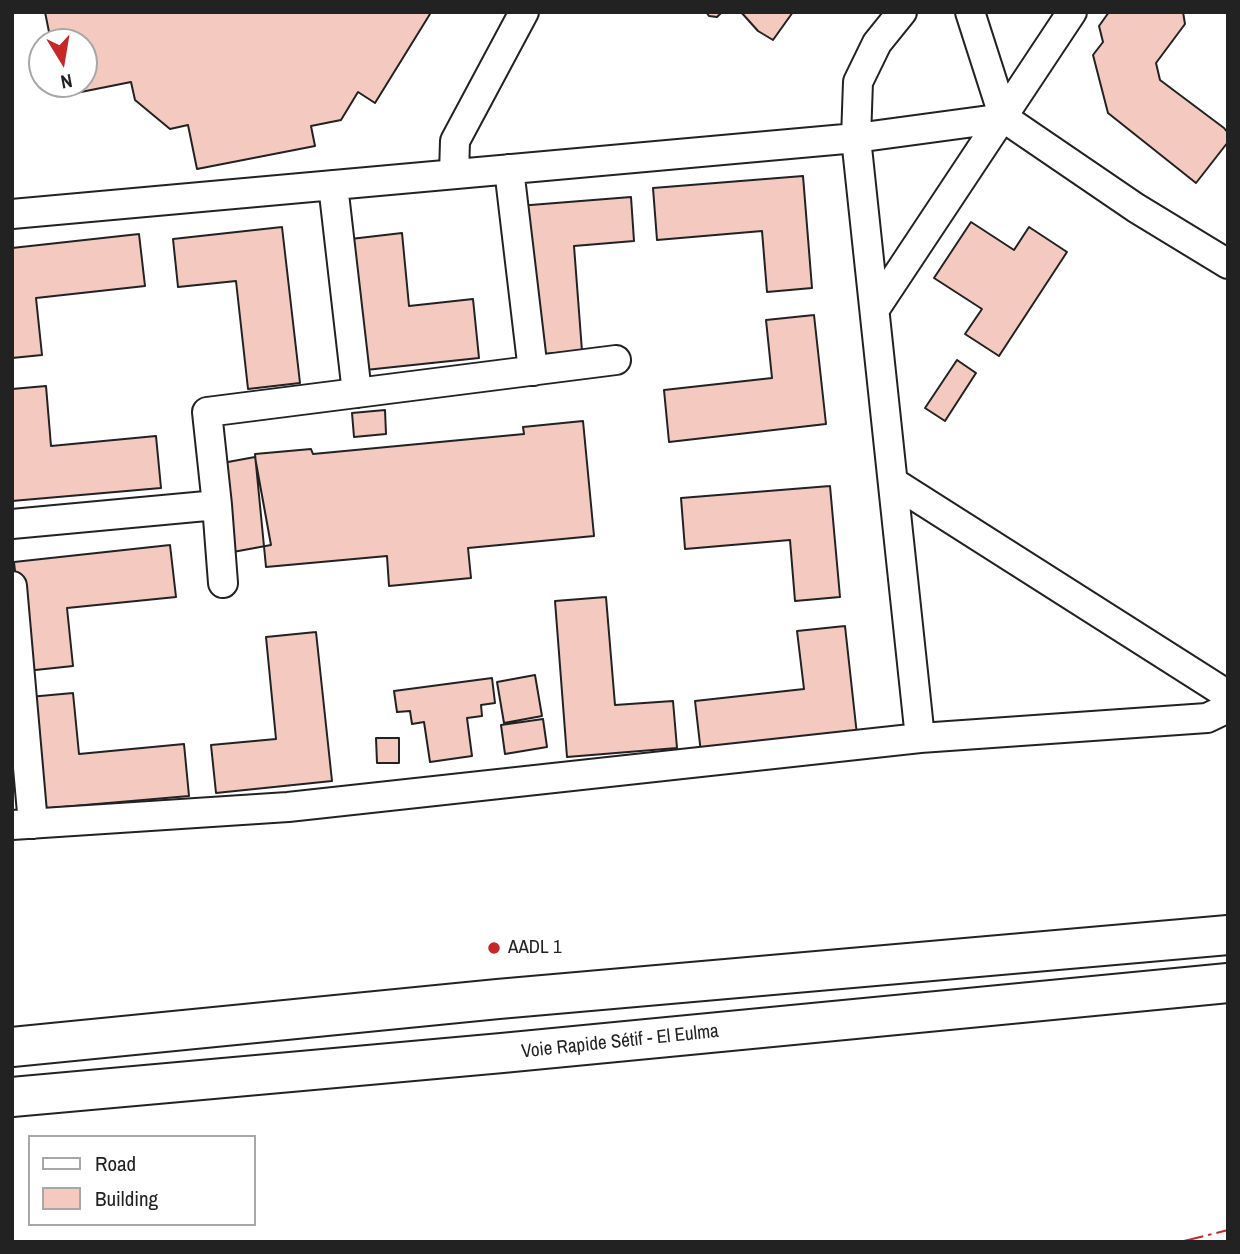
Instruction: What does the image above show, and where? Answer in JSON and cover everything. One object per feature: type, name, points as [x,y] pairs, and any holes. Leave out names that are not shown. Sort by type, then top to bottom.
[{"type":"highway","points":[[12,1046],[498,999],[1228,934]]},
{"type":"highway","name":"Voie Rapide Sétif - El Eulma","points":[[12,1097],[502,1054],[1228,983]]},
{"type":"street","points":[[454,174],[455,141],[524,12]]},
{"type":"street","points":[[902,12],[877,43],[858,82],[856,138],[920,738]]},
{"type":"street","points":[[970,12],[1004,118],[1136,208],[1228,264]]},
{"type":"street","points":[[875,309],[1072,12]]},
{"type":"street","points":[[12,214],[856,138],[1004,118]]},
{"type":"street","points":[[509,169],[533,371]]},
{"type":"street","points":[[333,185],[357,393]]},
{"type":"street","points":[[223,583],[207,412],[616,360]]},
{"type":"street","points":[[893,482],[1228,695]]},
{"type":"street","points":[[12,524],[217,505]]},
{"type":"street","points":[[12,586],[22,825],[288,807],[920,738],[1207,718],[1228,708]]},
{"type":"building","points":[[45,12],[430,14],[375,103],[358,92],[341,120],[311,126],[315,146],[197,169],[188,125],[170,129],[135,100],[131,82],[98,89],[98,28],[48,28]]},
{"type":"building","points":[[706,12],[722,12],[717,17],[709,16]]},
{"type":"building","points":[[741,12],[793,12],[773,40],[758,31]]},
{"type":"building","points":[[1109,12],[1183,12],[1185,24],[1156,63],[1160,80],[1228,133],[1228,142],[1196,183],[1108,113],[1093,55],[1103,42],[1099,26]]},
{"type":"building","points":[[803,176],[812,288],[767,292],[762,231],[657,240],[653,188]]},
{"type":"building","points":[[631,197],[634,241],[574,246],[582,351],[530,355],[518,206]]},
{"type":"building","points":[[971,222],[1014,250],[1029,227],[1067,252],[999,356],[965,334],[982,309],[934,278]]},
{"type":"building","points":[[282,227],[300,383],[248,389],[236,281],[178,287],[173,239]]},
{"type":"building","points":[[402,233],[409,306],[473,299],[479,358],[356,371],[342,240]]},
{"type":"building","points":[[139,234],[145,286],[36,298],[42,355],[12,358],[12,248]]},
{"type":"building","points":[[814,315],[826,424],[669,442],[664,390],[772,378],[766,320]]},
{"type":"building","points":[[957,360],[976,373],[945,421],[925,408]]},
{"type":"building","points":[[46,386],[51,446],[156,436],[161,488],[12,501],[12,389]]},
{"type":"building","points":[[385,410],[386,434],[354,437],[352,413]]},
{"type":"building","points":[[583,421],[594,536],[468,548],[471,578],[389,586],[387,556],[266,567],[255,454],[311,449],[313,454],[524,434],[523,427]]},
{"type":"building","points":[[255,457],[271,545],[233,552],[217,464]]},
{"type":"building","points":[[830,486],[840,597],[795,601],[790,540],[685,549],[681,498]]},
{"type":"building","points":[[170,545],[176,597],[67,608],[73,666],[26,671],[14,562]]},
{"type":"building","points":[[606,597],[615,705],[673,701],[677,748],[567,757],[555,601]]},
{"type":"building","points":[[845,626],[857,735],[701,753],[695,701],[804,689],[797,631]]},
{"type":"building","points":[[316,632],[332,781],[216,793],[211,745],[276,739],[266,637]]},
{"type":"building","points":[[535,675],[542,716],[504,723],[497,682]]},
{"type":"building","points":[[492,678],[495,703],[481,705],[482,716],[467,718],[472,756],[430,762],[424,722],[412,724],[410,711],[397,712],[394,691]]},
{"type":"building","points":[[73,693],[79,754],[184,744],[189,796],[39,809],[29,697]]},
{"type":"building","points":[[543,719],[547,747],[505,754],[501,725]]},
{"type":"building","points":[[376,738],[399,738],[399,763],[377,763]]},
{"type":"power","points":[[1180,1242],[1228,1230]]},
{"type":"place","name":"AADL 1","points":[[494,948]]}]
